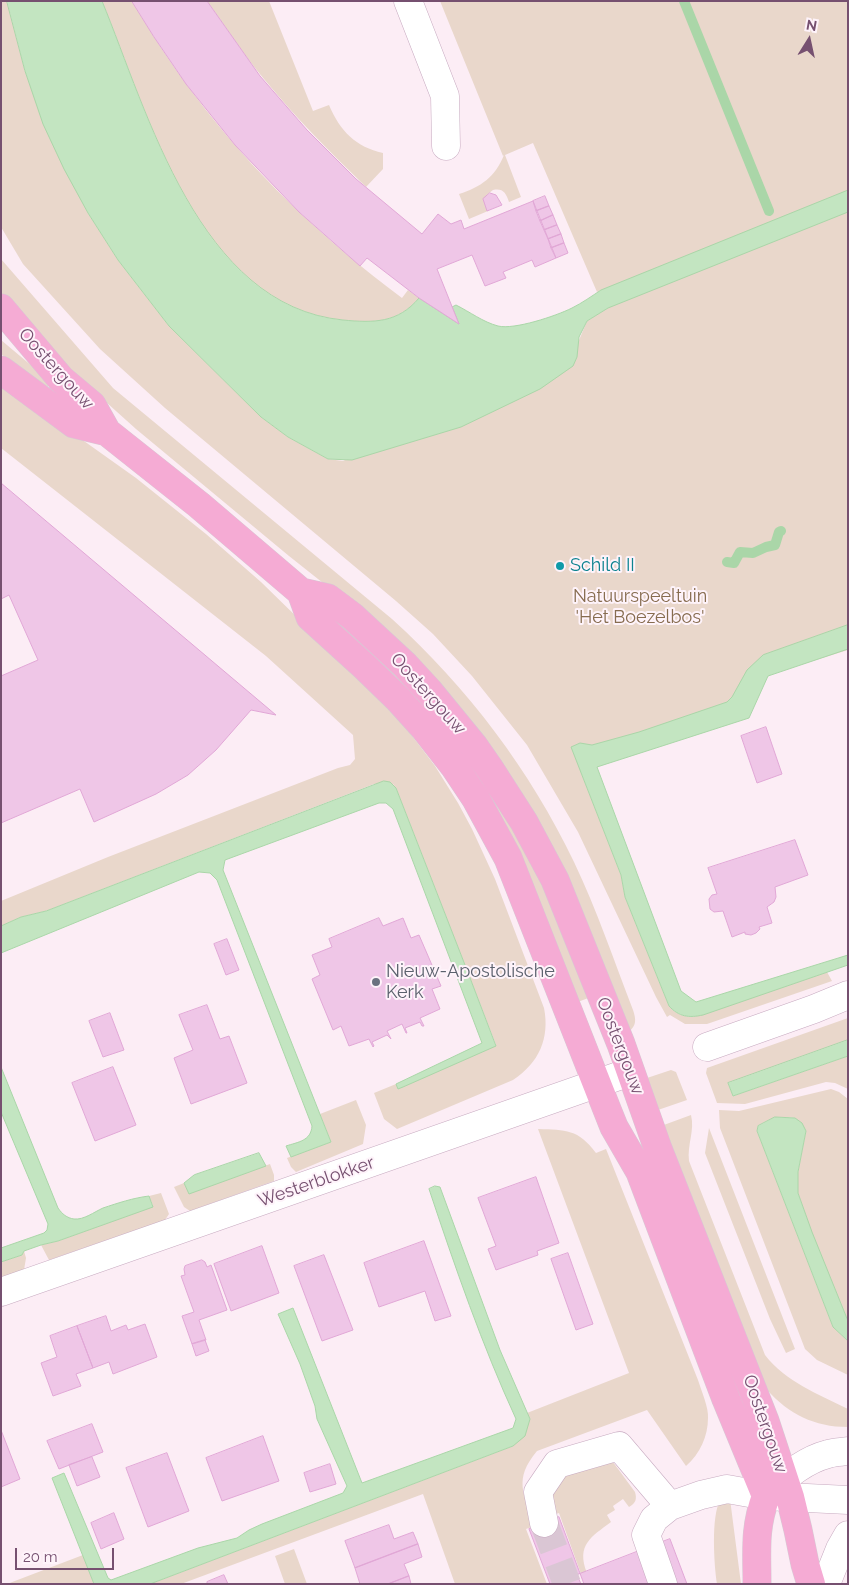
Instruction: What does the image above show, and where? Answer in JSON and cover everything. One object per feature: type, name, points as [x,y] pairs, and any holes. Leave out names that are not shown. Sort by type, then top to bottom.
[{"type":"main road","name":"Oostergouw","points":[[1,308],[61,379],[92,405],[107,432],[198,505],[301,592],[328,598],[376,638],[429,691],[474,746],[490,769],[524,822],[555,880],[657,1146],[746,1370],[780,1491]]},
{"type":"main road","name":"Oostergouw","points":[[1,370],[74,424],[107,432]]},
{"type":"main road","name":"Oostergouw","points":[[301,592],[310,617],[365,666],[398,699],[454,766],[476,799],[508,858],[614,1127],[640,1172],[726,1399],[780,1491],[798,1530],[810,1584]]},
{"type":"main road","name":"Oostergouw","points":[[758,1584],[757,1527],[760,1513],[780,1491]]},
{"type":"street","points":[[408,1],[445,96],[446,146]]},
{"type":"street","points":[[707,1047],[848,995]]},
{"type":"street","name":"Westerblokker","points":[[1,1292],[630,1072]]},
{"type":"street","points":[[544,1523],[538,1492],[557,1464],[619,1446],[670,1506]]},
{"type":"street","points":[[780,1491],[807,1463],[828,1454],[848,1451]]},
{"type":"street","points":[[663,1584],[646,1535],[654,1519],[670,1506],[701,1495],[727,1489],[780,1491],[848,1500]]},
{"type":"street","points":[[826,1584],[840,1549],[848,1535]]},
{"type":"green space","name":"Natuurspeeltuin 'Het Boezelbos'","points":[[1,1],[7,1],[25,71],[88,213],[118,260],[169,326],[261,417],[288,437],[328,459],[343,461],[577,345],[587,321],[609,307],[601,290],[597,292],[533,143],[505,155],[521,197],[509,202],[504,192],[493,190],[486,199],[488,211],[469,219],[459,194],[481,184],[492,175],[504,155],[440,1],[848,1],[848,650],[768,675],[748,718],[581,772],[621,875],[625,897],[669,1006],[674,1011],[692,1017],[827,972],[832,981],[707,1024],[685,1024],[670,1015],[667,1017],[578,832],[527,745],[472,676],[433,634],[396,601],[165,408],[100,349],[23,264],[1,227]]},
{"type":"green space","points":[[102,1],[132,1],[161,48],[193,93],[239,150],[264,177],[344,252],[402,298],[408,290],[419,298],[411,306],[394,317],[375,321],[343,320],[293,307],[251,280],[216,242],[186,197],[160,147]]},
{"type":"green space","points":[[207,1],[269,1],[313,111],[329,105],[338,123],[350,136],[365,147],[383,153],[383,169],[366,187],[313,134],[276,93],[249,60]]},
{"type":"green space","points":[[1,259],[113,388],[392,619],[420,645],[471,702],[495,732],[538,795],[574,862],[598,917],[633,1010],[635,1022],[631,1030],[628,1032],[580,912],[381,629],[289,556],[136,429],[57,358],[1,293]]},
{"type":"green space","points":[[1,340],[51,382],[46,389],[1,354]]},
{"type":"green space","points":[[1,382],[136,478],[206,534],[261,582],[394,712],[435,766],[472,829],[495,879],[544,1008],[545,1030],[540,1049],[530,1066],[513,1080],[397,1129],[384,1119],[374,1093],[396,1084],[398,1088],[496,1045],[393,784],[374,784],[46,911],[21,917],[1,926],[1,901],[108,857],[350,765],[355,759],[353,735],[266,656],[1,448]]},
{"type":"green space","points":[[361,638],[394,669],[478,769],[545,882],[591,997],[575,1003],[527,879],[355,644]]},
{"type":"green space","points":[[848,1018],[848,1040],[728,1083],[733,1096],[848,1056],[848,1089],[835,1083],[826,1082],[745,1104],[717,1103],[706,1073],[707,1068]]},
{"type":"green space","points":[[671,1070],[676,1072],[687,1100],[655,1111],[644,1079]]},
{"type":"green space","points":[[831,1089],[848,1099],[848,1321],[812,1235],[798,1193],[798,1172],[806,1131],[795,1118],[784,1117],[771,1119],[763,1123],[758,1126],[757,1131],[833,1327],[848,1341],[848,1375],[817,1360],[805,1349],[720,1128],[719,1110],[739,1111]]},
{"type":"green space","points":[[356,1100],[366,1125],[363,1144],[296,1172],[291,1167],[287,1158],[331,1142],[320,1114]]},
{"type":"green space","points":[[691,1115],[689,1161],[765,1355],[793,1380],[848,1409],[848,1427],[824,1425],[803,1418],[784,1406],[767,1390],[661,1126]]},
{"type":"green space","points":[[709,1128],[795,1349],[786,1353],[770,1319],[705,1153]]},
{"type":"green space","points":[[538,1129],[571,1132],[583,1139],[596,1153],[606,1149],[706,1404],[708,1414],[707,1431],[699,1450],[691,1461],[686,1466],[647,1410],[537,1451],[525,1470],[523,1479],[524,1495],[534,1526],[526,1529],[547,1584],[455,1584],[423,1494],[181,1584],[150,1584],[513,1446],[530,1419],[527,1413],[629,1373]]},
{"type":"green space","points":[[270,1164],[274,1181],[190,1211],[184,1207],[174,1187],[184,1183],[189,1193]]},
{"type":"green space","points":[[161,1193],[169,1214],[165,1220],[49,1260],[41,1245],[58,1241],[153,1206],[149,1196]]},
{"type":"green space","points":[[24,1251],[26,1258],[24,1270],[1,1278],[1,1262],[22,1255]]},
{"type":"green space","points":[[610,1458],[635,1492],[635,1501],[629,1507],[623,1499],[613,1506],[615,1510],[607,1515],[611,1522],[592,1537],[584,1549],[584,1563],[587,1573],[581,1574],[559,1513],[554,1515],[550,1482]]},
{"type":"green space","points":[[730,1499],[741,1584],[717,1584],[714,1553],[715,1518],[720,1501]]},
{"type":"green space","points":[[294,1549],[307,1584],[285,1584],[275,1556]]},
{"type":"green space","points":[[83,1555],[94,1584],[7,1584]]},
{"type":"shaded area","points":[[7,1],[102,1],[160,147],[186,197],[216,242],[251,280],[293,307],[343,320],[375,321],[394,317],[411,306],[419,298],[459,324],[452,307],[456,305],[498,326],[505,327],[524,324],[565,311],[601,290],[848,190],[848,212],[608,308],[587,321],[579,337],[577,357],[573,366],[540,389],[461,427],[352,460],[328,459],[288,437],[261,417],[169,326],[118,260],[88,213],[64,169],[43,124],[25,71]]},
{"type":"shaded area","points":[[848,625],[848,649],[768,676],[749,718],[597,767],[681,991],[696,1002],[848,955],[848,965],[703,1015],[689,1016],[680,1014],[669,1006],[625,897],[621,875],[571,747],[580,743],[592,745],[639,732],[727,702],[732,697],[747,670],[763,655]]},
{"type":"shaded area","points":[[384,781],[390,782],[396,788],[468,969],[496,1046],[398,1089],[396,1084],[482,1043],[393,809],[386,803],[379,803],[225,860],[223,870],[331,1142],[291,1157],[286,1146],[306,1138],[312,1126],[217,880],[210,873],[199,872],[1,953],[1,926],[21,917],[46,911]]},
{"type":"shaded area","points":[[848,1040],[848,1056],[733,1096],[728,1083]]},
{"type":"shaded area","points":[[1,1067],[58,1208],[63,1214],[67,1217],[78,1219],[109,1206],[149,1196],[153,1207],[58,1241],[24,1251],[22,1255],[1,1262],[1,1248],[44,1233],[47,1230],[48,1224],[1,1112]]},
{"type":"shaded area","points":[[775,1117],[795,1118],[802,1123],[806,1131],[798,1172],[798,1193],[848,1321],[848,1341],[833,1327],[757,1131],[758,1126]]},
{"type":"shaded area","points":[[259,1153],[266,1166],[189,1194],[184,1183],[194,1175]]},
{"type":"shaded area","points":[[435,1186],[440,1187],[500,1350],[530,1419],[525,1436],[513,1446],[150,1584],[94,1584],[52,1478],[64,1473],[108,1578],[111,1580],[198,1548],[237,1538],[262,1524],[343,1493],[347,1486],[317,1419],[315,1406],[300,1364],[278,1314],[293,1308],[362,1483],[513,1428],[516,1419],[470,1306],[429,1189]]},
{"type":"building","points":[[132,1],[207,1],[260,76],[307,130],[356,179],[422,234],[438,214],[451,224],[461,220],[464,229],[533,201],[556,258],[535,267],[532,260],[503,272],[506,278],[485,286],[472,255],[437,269],[459,324],[419,298],[367,258],[360,266],[299,212],[235,145],[186,84]]},
{"type":"building","points":[[490,193],[496,195],[502,205],[487,211],[483,199]]},
{"type":"building","points":[[545,196],[549,206],[536,211],[533,201]]},
{"type":"building","points":[[549,206],[553,215],[540,221],[536,211]]},
{"type":"building","points":[[553,215],[557,225],[544,230],[540,221]]},
{"type":"building","points":[[557,225],[561,234],[548,239],[544,230]]},
{"type":"building","points":[[561,234],[564,243],[551,248],[548,239]]},
{"type":"building","points":[[564,243],[568,253],[556,258],[551,248]]},
{"type":"building","points":[[1,483],[276,715],[251,710],[216,750],[188,775],[156,794],[94,822],[80,789],[1,823],[1,676],[38,660],[9,595],[1,599]]},
{"type":"building","points":[[766,727],[782,774],[757,783],[741,736]]},
{"type":"building","points":[[795,840],[808,875],[775,887],[776,897],[774,902],[767,907],[772,923],[759,927],[760,929],[756,933],[751,935],[745,934],[745,932],[732,937],[723,911],[714,912],[710,909],[709,899],[712,895],[717,894],[708,868]]},
{"type":"building","name":"Nieuw-Apostolische Kerk","points":[[379,918],[383,926],[403,918],[411,938],[419,935],[441,986],[432,989],[440,1009],[420,1018],[424,1026],[420,1022],[405,1028],[406,1033],[402,1024],[387,1031],[391,1039],[387,1035],[372,1042],[373,1047],[369,1039],[349,1046],[341,1026],[333,1030],[312,979],[320,975],[312,955],[332,947],[329,939]]},
{"type":"building","points":[[227,939],[239,970],[226,975],[214,944]]},
{"type":"building","points":[[207,1005],[220,1039],[229,1036],[247,1083],[191,1104],[174,1058],[193,1050],[179,1015]]},
{"type":"building","points":[[110,1013],[124,1050],[103,1057],[89,1021]]},
{"type":"building","points":[[113,1067],[136,1125],[95,1141],[72,1083]]},
{"type":"building","points":[[536,1177],[559,1243],[537,1251],[538,1255],[496,1270],[488,1249],[496,1246],[478,1198]]},
{"type":"building","points":[[424,1241],[451,1316],[435,1321],[425,1291],[379,1307],[364,1263]]},
{"type":"building","points":[[262,1246],[279,1293],[231,1311],[214,1264]]},
{"type":"building","points":[[568,1253],[593,1324],[576,1330],[551,1259]]},
{"type":"building","points":[[324,1255],[353,1330],[322,1341],[294,1266]]},
{"type":"building","points":[[202,1260],[207,1267],[211,1265],[227,1310],[199,1320],[206,1340],[192,1344],[182,1316],[194,1312],[181,1276],[185,1275],[185,1266]]},
{"type":"building","points":[[106,1316],[111,1331],[126,1325],[128,1330],[145,1324],[157,1357],[113,1374],[109,1362],[93,1368],[77,1326]]},
{"type":"building","points":[[77,1326],[93,1368],[76,1374],[81,1386],[53,1396],[41,1363],[57,1357],[50,1336]]},
{"type":"building","points":[[205,1340],[209,1351],[196,1356],[192,1344]]},
{"type":"building","points":[[92,1424],[103,1452],[59,1469],[47,1441]]},
{"type":"building","points":[[1,1430],[20,1479],[1,1487]]},
{"type":"building","points":[[263,1436],[279,1481],[222,1501],[206,1458]]},
{"type":"building","points":[[167,1453],[189,1511],[148,1527],[126,1468]]},
{"type":"building","points":[[92,1457],[100,1477],[77,1486],[69,1465]]},
{"type":"building","points":[[330,1464],[336,1484],[310,1492],[304,1473]]},
{"type":"building","points":[[114,1513],[124,1539],[101,1549],[91,1523]]},
{"type":"building","points":[[559,1517],[584,1584],[550,1584],[529,1529]]},
{"type":"building","points":[[389,1525],[394,1539],[413,1532],[418,1544],[355,1568],[345,1541]]},
{"type":"building","points":[[670,1539],[687,1584],[581,1584],[577,1575]]},
{"type":"building","points":[[418,1544],[422,1557],[404,1564],[409,1576],[388,1584],[360,1584],[355,1568]]},
{"type":"building","points":[[224,1575],[228,1584],[207,1584],[207,1582]]},
{"type":"building","points":[[409,1576],[411,1584],[388,1584]]},
{"type":"waterway","points":[[684,1],[769,211]]},
{"type":"waterway","points":[[727,562],[734,563],[740,552],[753,553],[775,545],[781,531]]},
{"type":"tunnel","points":[[544,1523],[567,1584]]},
{"type":"place","name":"Schild II","points":[[560,566]]},
{"type":"place","name":"Nieuw-Apostolische Kerk","points":[[376,982]]}]
